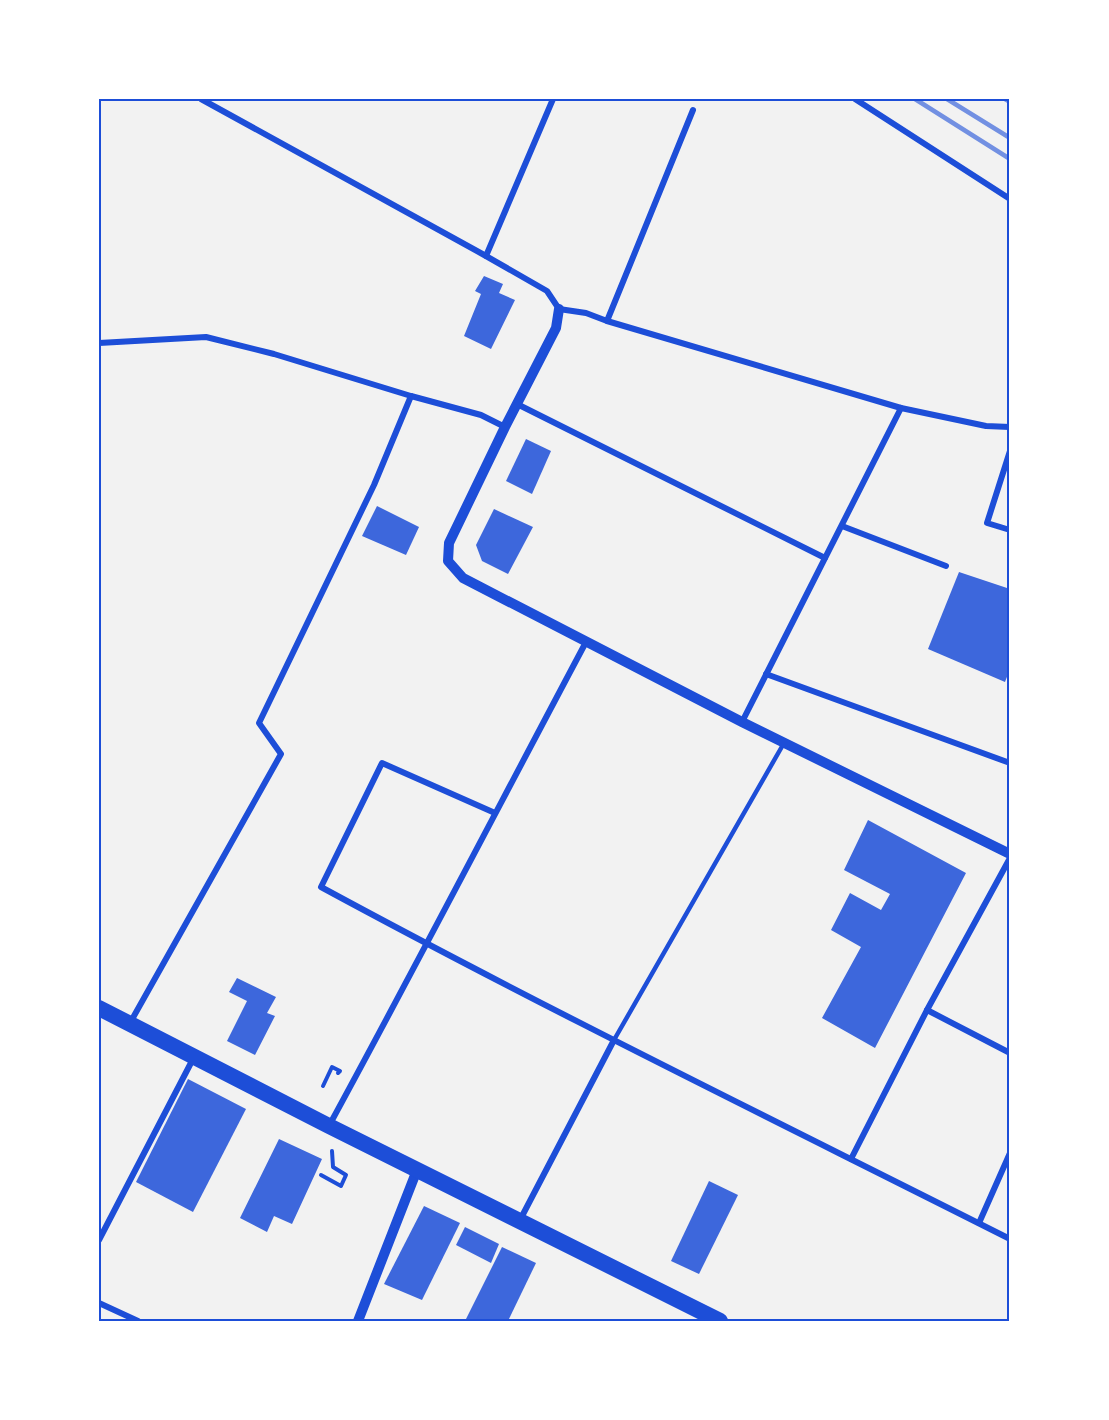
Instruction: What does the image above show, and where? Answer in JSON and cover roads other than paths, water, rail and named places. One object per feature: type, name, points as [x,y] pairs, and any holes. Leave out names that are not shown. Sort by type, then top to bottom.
[{"type":"highway","points":[[99,1008],[329,1126],[720,1321]]},
{"type":"street","points":[[201,99],[547,291],[559,309],[556,328],[449,543],[448,561],[463,578],[742,722],[1010,856],[927,1010],[851,1159]]},
{"type":"street","points":[[486,256],[553,99]]},
{"type":"street","points":[[855,99],[1010,199]]},
{"type":"street","points":[[607,321],[693,110]]},
{"type":"street","points":[[559,309],[586,313],[901,408],[986,426],[1010,427]]},
{"type":"street","points":[[99,343],[206,337],[274,354],[481,415],[505,427]]},
{"type":"street","points":[[130,1024],[281,754],[259,723],[374,485],[411,396]]},
{"type":"street","points":[[517,404],[825,558]]},
{"type":"street","points":[[742,722],[901,408]]},
{"type":"street","points":[[1010,451],[987,523],[1010,530]]},
{"type":"street","points":[[842,526],[946,566]]},
{"type":"street","points":[[329,1126],[586,642]]},
{"type":"street","points":[[766,675],[1010,763]]},
{"type":"street","points":[[495,813],[382,763],[321,887],[427,945],[1010,1239]]},
{"type":"street","points":[[927,1010],[1010,1053]]},
{"type":"street","points":[[520,1221],[614,1040]]},
{"type":"street","points":[[99,1240],[194,1056]]},
{"type":"street","points":[[979,1223],[1010,1153]]},
{"type":"street","points":[[358,1321],[417,1170]]},
{"type":"street","points":[[99,1304],[138,1321]]},
{"type":"lane","points":[[614,1040],[784,742]]},
{"type":"railway","points":[[915,99],[1010,159]]},
{"type":"railway","points":[[947,99],[1010,138]]},
{"type":"railway","points":[[1005,99],[1010,102]]}]
